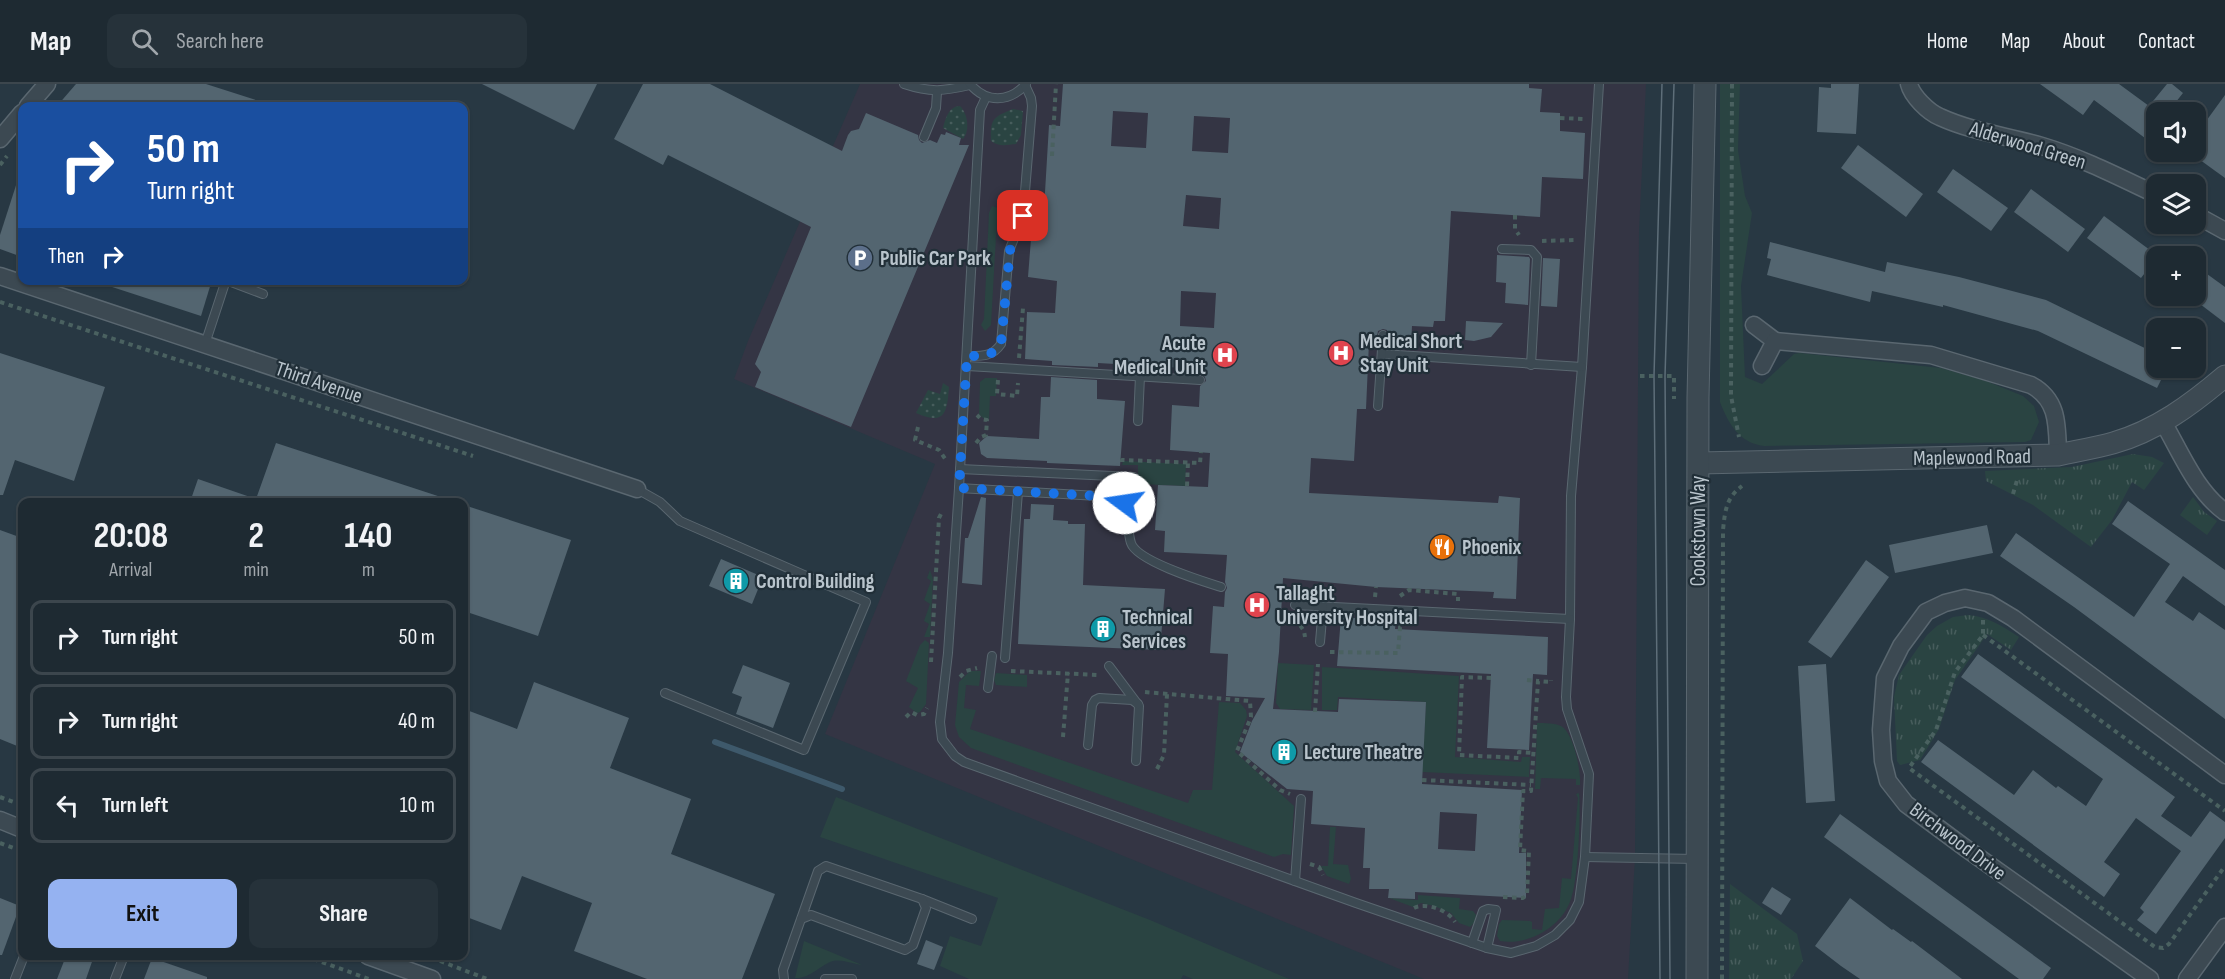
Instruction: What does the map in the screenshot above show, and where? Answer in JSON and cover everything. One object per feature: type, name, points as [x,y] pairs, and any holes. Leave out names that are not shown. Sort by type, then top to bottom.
[{"type":"street","points":[[31,102],[47,84]]},
{"type":"street","name":"Cookstown Way","points":[[1697,979],[1698,463],[1705,84]]},
{"type":"street","name":"Alderwood Green","points":[[1909,84],[1921,102],[1938,116],[1990,134],[2042,146],[2092,164],[2146,190]]},
{"type":"street","points":[[0,139],[18,118]]},
{"type":"street","points":[[2206,221],[2225,231]]},
{"type":"street","name":"Third Avenue","points":[[0,276],[18,282]]},
{"type":"street","name":"Third Avenue","points":[[27,285],[637,489]]},
{"type":"street","points":[[1754,325],[1774,341],[1931,355],[2031,385],[2043,391],[2053,405],[2058,455]]},
{"type":"street","points":[[1762,366],[1774,341]]},
{"type":"street","name":"Maplewood Road","points":[[1698,463],[2058,455],[2113,443],[2163,422],[2202,396],[2225,376]]},
{"type":"street","points":[[2163,422],[2212,503],[2225,512]]},
{"type":"street","name":"Birchwood Drive","points":[[2150,979],[1964,848],[1906,804],[1888,781],[1883,761],[1881,730],[1885,678],[1901,645],[1926,612],[1945,603],[1965,598],[1988,603],[2013,618],[2225,775]]},
{"type":"street","points":[[0,820],[18,827]]},
{"type":"street","points":[[2187,979],[2225,927]]},
{"type":"street","points":[[379,960],[432,979]]},
{"type":"lane","points":[[904,84],[937,92],[970,84],[978,93],[999,99],[1018,92],[1025,84],[1032,98],[1030,154],[1023,216],[1010,250],[1001,344],[992,354],[967,356]]},
{"type":"lane","points":[[986,97],[980,110],[967,366],[945,681],[940,722],[942,739],[948,749],[964,762],[1472,943],[1511,954],[1536,946],[1555,935],[1569,920],[1579,902],[1585,857],[1589,774],[1567,709],[1566,698],[1570,620],[1571,496],[1582,367],[1599,84]]},
{"type":"lane","points":[[924,137],[936,108],[937,92]]},
{"type":"lane","points":[[1502,249],[1531,250],[1537,257],[1531,365]]},
{"type":"lane","points":[[205,344],[224,285]]},
{"type":"lane","points":[[239,285],[263,294]]},
{"type":"lane","points":[[1378,406],[1383,335]]},
{"type":"lane","points":[[1382,354],[1582,367]]},
{"type":"lane","points":[[967,366],[1200,380]]},
{"type":"lane","points":[[1138,421],[1140,376]]},
{"type":"lane","points":[[960,469],[1134,477]]},
{"type":"lane","points":[[959,488],[1116,497],[1124,503],[1131,543],[1134,548],[1162,566],[1221,588]]},
{"type":"lane","points":[[637,489],[660,502],[680,521],[866,602],[804,750],[665,693]]},
{"type":"lane","points":[[1005,658],[1018,492]]},
{"type":"lane","points":[[1295,605],[1570,620]]},
{"type":"lane","points":[[1320,642],[1323,607]]},
{"type":"lane","points":[[988,688],[992,656]]},
{"type":"lane","points":[[1109,666],[1138,704],[1140,713],[1136,761]]},
{"type":"lane","points":[[1088,745],[1092,705],[1095,700],[1100,698],[1132,700],[1138,704]]},
{"type":"lane","points":[[1295,880],[1301,799]]},
{"type":"lane","points":[[1585,857],[1697,859]]},
{"type":"lane","points":[[784,979],[783,970],[818,871],[826,866],[972,919]]},
{"type":"lane","points":[[801,919],[811,915],[904,950],[912,945],[926,908],[922,899]]},
{"type":"lane","points":[[1472,943],[1483,911],[1496,910],[1487,948]]},
{"type":"lane","points":[[15,979],[22,960]]},
{"type":"lane","points":[[115,979],[122,960]]},
{"type":"lane","points":[[825,979],[852,979]]},
{"type":"path","points":[[1052,156],[1056,84]]},
{"type":"path","points":[[1732,84],[1731,396],[1739,437]]},
{"type":"path","points":[[1560,118],[1597,120]]},
{"type":"path","points":[[1515,215],[1515,229],[1525,241]]},
{"type":"path","points":[[1535,241],[1565,239],[1589,242]]},
{"type":"path","points":[[0,302],[482,459]]},
{"type":"path","points":[[991,376],[999,376],[997,394],[1017,396],[1023,308]]},
{"type":"path","points":[[1640,376],[1674,376],[1674,399]]},
{"type":"path","points":[[976,452],[978,440],[986,435],[987,420],[977,416],[977,404]]},
{"type":"path","points":[[918,427],[915,441],[939,450],[944,455],[947,467]]},
{"type":"path","points":[[1121,477],[1122,460],[1200,463],[1201,452]]},
{"type":"path","points":[[1187,486],[1188,462]]},
{"type":"path","points":[[2013,494],[2018,477]]},
{"type":"path","points":[[1722,979],[1723,530],[1725,508],[1732,494],[1742,486]]},
{"type":"path","points":[[930,666],[939,518],[945,503]]},
{"type":"path","points":[[1399,596],[1409,590],[1458,594],[1457,614]]},
{"type":"path","points":[[1370,595],[1387,596]]},
{"type":"path","points":[[1295,605],[1295,621],[1304,631],[1305,641]]},
{"type":"path","points":[[1983,616],[1983,635],[1955,672],[1936,730],[1909,768],[2155,947],[2163,948],[2169,944],[2225,866]]},
{"type":"path","points":[[1325,653],[1336,650],[1398,653],[1400,627],[1412,627]]},
{"type":"path","points":[[1983,635],[2225,811]]},
{"type":"path","points":[[1315,712],[1318,664]]},
{"type":"path","points":[[956,684],[966,671],[973,668],[1068,673],[1127,678],[1139,692],[1250,701],[1251,717],[1237,751],[1280,790],[1301,799]]},
{"type":"path","points":[[1527,680],[1551,682],[1552,671]]},
{"type":"path","points":[[1063,737],[1068,673]]},
{"type":"path","points":[[1491,678],[1462,677],[1459,755],[1519,758],[1519,752],[1533,753]]},
{"type":"path","points":[[1500,897],[1523,898],[1527,895],[1529,851],[1520,850],[1523,791],[1531,791],[1538,681]]},
{"type":"path","points":[[1157,769],[1164,755],[1167,694]]},
{"type":"path","points":[[906,717],[911,712],[917,715],[924,714],[928,707],[928,700]]},
{"type":"path","points":[[1422,780],[1531,785]]},
{"type":"path","points":[[0,797],[18,804]]},
{"type":"path","points":[[0,843],[18,850]]},
{"type":"path","points":[[1297,860],[1319,867],[1327,878]]},
{"type":"path","points":[[1412,909],[1424,905],[1446,912],[1456,925],[1476,932]]},
{"type":"path","points":[[316,960],[369,979]]},
{"type":"path","points":[[438,960],[487,979]]},
{"type":"shaded area","name":"Tallaght University Hospital","points":[[860,84],[1646,84],[1639,231],[1635,858],[1628,979],[1424,979],[825,734],[935,464],[734,379],[748,341]]},
{"type":"green space","points":[[1720,84],[1740,84],[1738,150],[1745,196],[1752,213],[1741,286],[1745,377],[1762,384],[1794,354],[1800,353],[1941,368],[1986,381],[2023,396],[2034,406],[2039,422],[2031,440],[2025,442],[1764,446],[1748,441],[1736,431],[1720,402]]},
{"type":"green space","points":[[960,106],[967,122],[967,132],[963,139],[943,128],[950,111]]},
{"type":"green space","points":[[1013,109],[1023,111],[1021,135],[1016,144],[994,143],[991,141],[992,123],[1001,114]]},
{"type":"green space","points":[[992,206],[998,208],[991,325],[985,331],[981,325],[984,319],[989,213]]},
{"type":"green space","points":[[985,378],[997,378],[996,396],[990,396],[989,419],[979,414],[980,382]]},
{"type":"green space","points":[[943,383],[949,387],[943,415],[933,418],[916,413],[928,390],[940,394]]},
{"type":"green space","points":[[2133,454],[2152,457],[2164,463],[2144,490],[2132,482],[2112,520],[2091,547],[2033,505],[1986,481],[1985,471],[2072,467]]},
{"type":"green space","points":[[1123,461],[1186,464],[1185,486],[1138,484],[1138,465],[1122,465]]},
{"type":"green space","points":[[2193,497],[2204,512],[2217,521],[2207,535],[2180,515]]},
{"type":"green space","points":[[930,570],[933,579],[930,637],[924,637],[929,624],[924,621],[930,604],[924,600],[931,581],[927,578]]},
{"type":"green space","points":[[1968,615],[1989,620],[2019,637],[2011,650],[1987,634],[1955,680],[1939,729],[1920,760],[1900,765],[1897,761],[1894,697],[1899,675],[1927,635],[1937,626],[1953,617]]},
{"type":"green space","points":[[925,640],[929,643],[926,704],[917,713],[909,707],[918,688],[906,681],[920,645]]},
{"type":"green space","points":[[1278,663],[1314,665],[1311,710],[1280,709],[1276,703]]},
{"type":"green space","points":[[1322,667],[1459,676],[1455,757],[1521,762],[1522,757],[1530,757],[1529,777],[1422,772],[1426,702],[1338,697],[1337,710],[1322,710]]},
{"type":"green space","points":[[970,671],[981,671],[979,686],[966,685],[964,708],[976,710],[970,729],[1188,803],[1193,790],[1212,790],[1219,702],[1240,703],[1246,710],[1247,716],[1235,752],[1294,806],[1291,855],[1283,854],[1274,857],[971,748],[959,737],[955,725],[959,682]]},
{"type":"green space","points":[[996,673],[1027,675],[1027,687],[996,685],[994,680]]},
{"type":"green space","points":[[1537,723],[1556,724],[1566,730],[1576,753],[1580,785],[1576,785],[1576,779],[1541,778],[1540,789],[1535,789]]},
{"type":"green space","points":[[1579,793],[1577,863],[1573,890],[1567,909],[1552,926],[1543,932],[1522,940],[1500,941],[1497,936],[1502,920],[1530,921],[1532,929],[1542,930],[1545,909],[1559,908],[1562,878],[1571,879],[1578,798],[1576,794]]},
{"type":"green space","points":[[836,797],[1150,920],[1289,979],[1193,979],[1183,975],[1181,979],[969,979],[940,966],[950,936],[981,946],[998,898],[820,837]]},
{"type":"green space","points":[[1330,827],[1336,827],[1333,864],[1348,865],[1351,879],[1349,884],[1327,876],[1321,866],[1328,866]]},
{"type":"green space","points":[[1730,884],[1797,934],[1803,961],[1791,979],[1729,979]]},
{"type":"green space","points":[[1418,895],[1460,898],[1459,909],[1473,911],[1476,915],[1475,922],[1470,927],[1459,923],[1451,913],[1434,906],[1421,903],[1413,907],[1389,898],[1418,900]]},
{"type":"green space","points":[[804,941],[862,965],[833,961],[810,974],[795,978]]},
{"type":"building","points":[[76,84],[206,84],[262,102],[60,102]]},
{"type":"building","points":[[482,84],[597,84],[574,130]]},
{"type":"building","name":"Public Car Park","points":[[643,84],[710,84],[842,151],[848,135],[851,131],[859,129],[866,113],[918,135],[922,143],[930,140],[937,143],[941,134],[945,135],[946,132],[961,138],[959,145],[969,145],[851,427],[755,387],[761,372],[755,364],[811,227],[668,155],[663,165],[614,139]]},
{"type":"building","points":[[1063,84],[1529,84],[1529,88],[1542,89],[1540,112],[1560,113],[1560,131],[1585,133],[1583,179],[1542,177],[1540,217],[1451,211],[1445,321],[1434,321],[1433,327],[1412,326],[1411,344],[1389,343],[1387,330],[1378,331],[1376,342],[1369,342],[1366,409],[1357,409],[1354,461],[1311,458],[1309,493],[1498,503],[1499,496],[1520,498],[1516,599],[1493,598],[1494,592],[1376,587],[1283,578],[1273,709],[1338,712],[1339,699],[1426,702],[1422,784],[1522,790],[1519,853],[1526,853],[1526,898],[1415,892],[1415,899],[1388,898],[1389,889],[1369,889],[1370,868],[1363,868],[1365,828],[1311,824],[1313,791],[1287,789],[1240,752],[1252,721],[1265,698],[1226,696],[1228,654],[1210,653],[1213,606],[1224,607],[1227,588],[1225,582],[1227,555],[1164,552],[1165,531],[1155,530],[1158,485],[1208,487],[1210,453],[1170,450],[1172,405],[1199,407],[1200,386],[1206,381],[1201,374],[1201,369],[1098,363],[1098,367],[1052,365],[1052,361],[1025,359],[1027,312],[1055,313],[1057,281],[1028,277],[1032,226],[1043,226],[1049,125],[1060,126]],"holes":[[[1113,111],[1148,113],[1146,148],[1111,146]],[[1194,116],[1230,118],[1228,153],[1192,151]],[[1186,195],[1221,198],[1219,229],[1183,226]],[[1181,291],[1216,293],[1214,328],[1180,326]],[[1440,812],[1477,814],[1475,851],[1438,849]]]},
{"type":"building","points":[[1831,84],[1859,84],[1856,134],[1817,132],[1819,87],[1831,88]]},
{"type":"building","points":[[2040,84],[2119,84],[2146,104],[2146,139],[2094,100],[2083,115]]},
{"type":"building","points":[[2167,84],[2172,84],[2183,93],[2176,102],[2152,102]]},
{"type":"building","points":[[2225,95],[2225,178],[2203,162],[2206,162],[2206,121]]},
{"type":"building","points":[[1858,145],[1923,194],[1906,217],[1841,168]]},
{"type":"building","points":[[1953,169],[2008,208],[1991,231],[1937,192]]},
{"type":"building","points":[[18,179],[18,256],[0,249],[0,235]]},
{"type":"building","points":[[2031,189],[2085,229],[2068,252],[2014,212]]},
{"type":"building","points":[[2104,216],[2146,247],[2146,272],[2141,278],[2087,238]]},
{"type":"building","points":[[1770,242],[1885,272],[1887,262],[1959,277],[2046,300],[2146,349],[2146,378],[2162,378],[2157,388],[2038,331],[1943,305],[1943,307],[1872,291],[1870,302],[1767,275],[1771,259],[1767,258]]},
{"type":"building","points":[[1497,255],[1529,257],[1528,305],[1505,303],[1506,283],[1496,282]]},
{"type":"building","points":[[1543,258],[1560,259],[1557,307],[1541,306]]},
{"type":"building","points":[[2206,273],[2225,287],[2225,323],[2203,306],[2206,306]]},
{"type":"building","points":[[106,285],[210,285],[201,316]]},
{"type":"building","points":[[1466,321],[1503,323],[1491,337],[1474,341],[1465,340]]},
{"type":"building","points":[[0,353],[105,387],[74,481],[15,460],[3,495],[0,495]]},
{"type":"building","points":[[1051,377],[1097,380],[1097,399],[1125,401],[1120,466],[987,458],[981,454],[979,443],[987,436],[1039,439],[1041,397],[1050,397]]},
{"type":"building","points":[[276,443],[444,498],[256,498]]},
{"type":"building","points":[[198,479],[253,498],[191,498]]},
{"type":"building","points":[[981,497],[986,498],[982,585],[962,583],[965,538],[968,538]]},
{"type":"building","points":[[2128,501],[2225,570],[2225,606],[2183,576],[2165,602],[2193,621],[2199,612],[2225,630],[2225,719],[2074,607],[2000,556],[2016,533],[2134,617],[2170,564],[2112,524]]},
{"type":"building","points":[[1031,504],[1054,505],[1053,520],[1068,521],[1068,524],[1085,524],[1083,585],[1165,589],[1160,650],[1018,644],[1024,519],[1030,519]]},
{"type":"building","points":[[468,506],[571,540],[538,636],[468,612]]},
{"type":"building","points":[[1987,525],[1993,553],[1895,573],[1889,545]]},
{"type":"building","points":[[0,530],[18,537],[18,746],[0,739]]},
{"type":"building","name":"Control Building","points":[[721,559],[763,577],[752,604],[709,586]]},
{"type":"building","points":[[1866,560],[1889,577],[1831,658],[1808,642]]},
{"type":"building","points":[[1341,617],[1396,621],[1395,629],[1548,637],[1547,675],[1533,674],[1529,750],[1487,748],[1491,674],[1337,666]]},
{"type":"building","points":[[1978,654],[2175,797],[2161,816],[2191,837],[2210,811],[2225,822],[2225,838],[2156,934],[2137,920],[2144,912],[2140,908],[2181,851],[2136,818],[2104,862],[2120,874],[2104,897],[1921,762],[1938,740],[2014,795],[2033,770],[2056,788],[2058,786],[2086,806],[2103,779],[1961,677]]},
{"type":"building","points":[[1826,664],[1835,801],[1806,803],[1798,666]]},
{"type":"building","points":[[743,665],[790,683],[773,728],[736,714],[742,697],[732,693]]},
{"type":"building","points":[[534,682],[629,718],[610,768],[691,799],[671,854],[775,894],[742,979],[647,979],[574,951],[592,903],[522,876],[501,930],[468,918],[468,711],[517,729]]},
{"type":"building","points":[[1840,814],[2051,968],[2043,979],[2019,979],[1824,837]]},
{"type":"building","points":[[1772,887],[1791,899],[1781,915],[1762,903]]},
{"type":"building","points":[[0,898],[18,905],[18,911],[2,955],[0,955]]},
{"type":"building","points":[[1850,898],[1962,979],[1860,979],[1841,966],[1815,946]]},
{"type":"building","points":[[926,940],[943,947],[934,970],[917,964]]},
{"type":"building","points":[[64,960],[93,960],[86,979],[57,979]]},
{"type":"building","points":[[151,960],[158,960],[207,977],[207,979],[144,979]]},
{"type":"waterway","points":[[715,742],[842,789]]},
{"type":"tram line","points":[[1660,979],[1654,376],[1662,84]]},
{"type":"tram line","points":[[1670,979],[1665,376],[1674,84]]},
{"type":"place","name":"Public Car Park","points":[[860,258]]},
{"type":"place","name":"Medical Short Stay Unit","points":[[1341,353]]},
{"type":"place","name":"Acute Medical Unit","points":[[1225,355]]},
{"type":"place","name":"Phoenix","points":[[1442,547]]},
{"type":"place","name":"Control Building","points":[[736,581]]},
{"type":"place","name":"Tallaght University Hospital","points":[[1257,605]]},
{"type":"place","name":"Technical Services","points":[[1103,629]]},
{"type":"place","name":"Lecture Theatre","points":[[1284,752]]},
{"type":"route","points":[[1023,216],[1010,250],[1001,344],[992,354],[967,356],[959,488],[1116,497],[1124,503]]}]
